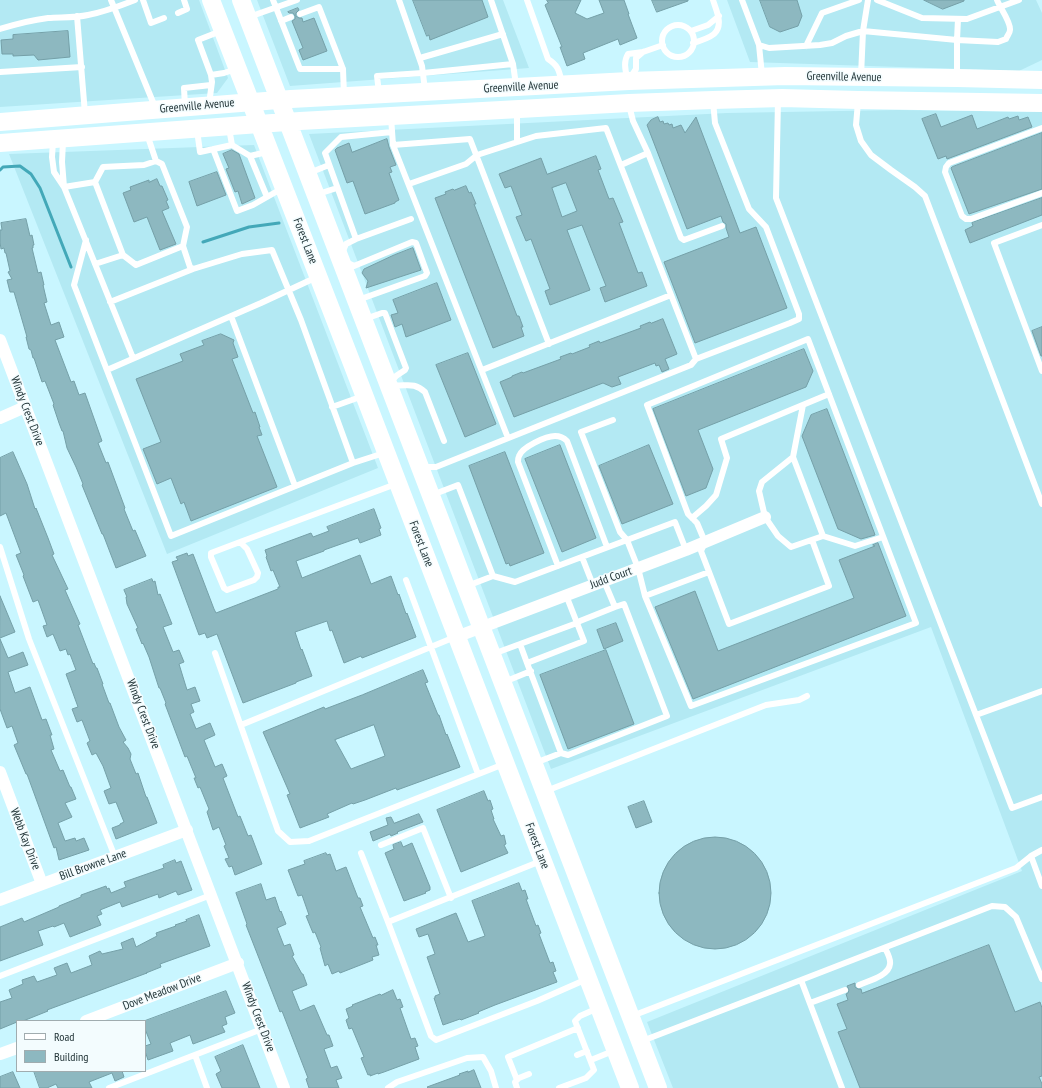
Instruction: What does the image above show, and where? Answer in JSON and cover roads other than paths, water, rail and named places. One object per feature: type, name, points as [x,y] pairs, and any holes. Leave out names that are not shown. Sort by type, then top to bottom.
[{"type":"main road","name":"Forest Lane","points":[[211,0],[588,979],[593,1010],[616,1050],[630,1088]]},
{"type":"main road","points":[[241,0],[658,1088]]},
{"type":"main road","points":[[1020,79],[1042,70]]},
{"type":"main road","name":"Greenville Avenue","points":[[0,122],[279,100],[629,81],[762,76],[1042,80]]},
{"type":"main road","points":[[858,100],[861,77]]},
{"type":"main road","points":[[629,81],[629,103]]},
{"type":"main road","points":[[516,87],[517,109]]},
{"type":"main road","name":"Greenville Avenue","points":[[0,143],[288,122],[392,124],[517,109],[629,103],[778,98],[1042,103]]},
{"type":"main road","points":[[58,139],[60,128],[95,125],[114,118],[121,112]]},
{"type":"main road","points":[[318,276],[340,258]]},
{"type":"main road","points":[[364,395],[388,384]]},
{"type":"main road","points":[[406,505],[431,495]]},
{"type":"main road","points":[[543,861],[568,850]]},
{"type":"main road","points":[[616,1050],[640,1042]]},
{"type":"street","name":"Windy Crest Drive","points":[[0,340],[238,963],[284,1088]]},
{"type":"street","points":[[0,418],[25,407]]},
{"type":"street","name":"Judd Court","points":[[456,636],[686,550],[765,517]]},
{"type":"street","name":"Webb Kay Drive","points":[[0,772],[42,884]]},
{"type":"street","name":"Bill Browne Lane","points":[[0,900],[187,830]]},
{"type":"street","name":"Dove Meadow Drive","points":[[89,1020],[238,963]]},
{"type":"street","points":[[0,1054],[16,1048]]},
{"type":"lane","points":[[111,0],[156,110]]},
{"type":"lane","points":[[0,29],[14,24],[49,18],[88,15],[114,8],[135,0]]},
{"type":"lane","points":[[143,0],[151,23],[164,18]]},
{"type":"lane","points":[[178,13],[187,9],[184,0]]},
{"type":"lane","points":[[273,0],[300,69],[343,69]]},
{"type":"lane","points":[[247,18],[297,0]]},
{"type":"lane","points":[[399,0],[420,58],[425,92]]},
{"type":"lane","points":[[491,0],[514,64],[516,87]]},
{"type":"lane","points":[[527,0],[548,59],[558,67],[562,84]]},
{"type":"lane","points":[[693,43],[714,35],[718,29],[719,16],[713,0]]},
{"type":"lane","points":[[742,0],[759,45],[762,76]]},
{"type":"lane","points":[[806,46],[822,13],[860,0]]},
{"type":"lane","points":[[861,77],[863,31],[868,0]]},
{"type":"lane","points":[[877,0],[922,18],[958,19],[967,19],[1019,0]]},
{"type":"lane","points":[[759,45],[769,48],[832,43],[846,36],[863,31],[956,40],[998,42],[1006,39],[1010,31],[1009,24],[997,0]]},
{"type":"lane","points":[[300,14],[319,7],[343,69],[344,96]]},
{"type":"lane","points":[[76,16],[82,66],[85,115]]},
{"type":"lane","points":[[691,31],[708,25],[719,16]]},
{"type":"lane","points":[[281,21],[291,17]]},
{"type":"lane","points":[[957,78],[956,40],[958,19]]},
{"type":"lane","points":[[673,26],[683,26],[691,31],[693,43],[690,51],[686,55],[675,56],[670,55],[666,51],[662,38],[666,30],[673,26]]},
{"type":"lane","points":[[209,106],[211,75],[198,40],[222,30]]},
{"type":"lane","points":[[420,58],[503,34]]},
{"type":"lane","points":[[629,81],[625,70],[625,59],[628,54],[643,52],[663,45]]},
{"type":"lane","points":[[629,81],[636,70],[636,58],[643,52]]},
{"type":"lane","points":[[379,94],[377,76],[514,64]]},
{"type":"lane","points":[[0,72],[82,66]]},
{"type":"lane","points":[[211,75],[237,69]]},
{"type":"lane","points":[[185,107],[184,88],[211,85]]},
{"type":"lane","points":[[778,98],[776,198],[1012,808],[1042,797]]},
{"type":"lane","points":[[420,467],[436,467],[691,365],[696,359],[799,319],[799,314],[766,227],[748,209],[715,123],[713,100]]},
{"type":"lane","points":[[858,100],[856,125],[861,141],[871,155],[925,196],[1042,504]]},
{"type":"lane","points":[[629,103],[633,121],[648,153],[680,238],[684,240],[722,226]]},
{"type":"lane","points":[[517,109],[517,142]]},
{"type":"lane","points":[[356,239],[325,153],[341,136],[392,124],[393,145],[508,438]]},
{"type":"lane","points":[[229,126],[232,145]]},
{"type":"lane","points":[[196,128],[200,152],[232,145],[250,156],[267,197]]},
{"type":"lane","points":[[409,184],[466,164],[477,155],[536,136],[606,128],[696,359]]},
{"type":"lane","points":[[1042,128],[949,163],[945,172],[962,216],[966,219],[972,219],[1042,193]]},
{"type":"lane","points":[[147,132],[156,161]]},
{"type":"lane","points":[[58,139],[52,157],[54,172],[64,187],[133,358]]},
{"type":"lane","points":[[58,139],[64,187]]},
{"type":"lane","points":[[393,145],[470,139],[549,344]]},
{"type":"lane","points":[[213,149],[237,211],[253,205],[284,187]]},
{"type":"lane","points":[[250,156],[270,152]]},
{"type":"lane","points":[[621,165],[648,153]]},
{"type":"lane","points":[[183,246],[136,265],[123,255],[95,182],[103,167],[144,165],[156,161],[162,164],[187,227],[183,246],[190,267],[193,269]]},
{"type":"lane","points":[[307,173],[329,165]]},
{"type":"lane","points":[[64,187],[95,182]]},
{"type":"lane","points":[[316,195],[337,188]]},
{"type":"lane","points":[[356,301],[425,276],[427,273],[416,243],[412,242],[354,266],[340,258],[346,244],[411,219]]},
{"type":"lane","points":[[1042,225],[994,243],[1042,371]]},
{"type":"lane","points":[[86,240],[74,285],[171,536],[353,463],[386,452]]},
{"type":"lane","points":[[110,302],[193,269],[242,254],[272,250],[301,320],[353,463]]},
{"type":"lane","points":[[95,264],[123,255]]},
{"type":"lane","points":[[107,370],[288,291],[318,276]]},
{"type":"lane","points":[[482,370],[671,296]]},
{"type":"lane","points":[[363,320],[385,313],[396,341],[406,368],[388,384]]},
{"type":"lane","points":[[231,316],[295,486]]},
{"type":"lane","points":[[613,420],[581,432],[620,532],[627,540],[638,568],[645,596],[691,706],[916,623],[808,339],[647,405],[688,514],[698,523],[705,542],[701,552],[729,624],[828,586],[812,540]]},
{"type":"lane","points":[[388,384],[400,386],[407,384],[415,385],[425,392],[444,441]]},
{"type":"lane","points":[[692,518],[716,495],[727,458],[721,439],[829,394]]},
{"type":"lane","points":[[332,407],[364,395]]},
{"type":"lane","points":[[803,405],[793,457],[823,536]]},
{"type":"lane","points":[[558,566],[518,462],[519,455],[524,449],[533,443],[553,436],[563,437],[567,440],[607,547]]},
{"type":"lane","points":[[793,457],[762,482],[759,491],[765,517],[778,536],[791,547],[823,536],[855,546],[883,537]]},
{"type":"lane","points":[[240,542],[247,549],[258,573],[257,577],[254,580],[227,590],[224,588],[211,557],[211,553],[240,542],[398,483]]},
{"type":"lane","points":[[431,495],[458,485],[493,576]]},
{"type":"lane","points":[[466,587],[493,576],[515,582],[675,522],[686,550]]},
{"type":"lane","points":[[0,547],[29,639],[115,857]]},
{"type":"lane","points":[[582,557],[614,607]]},
{"type":"lane","points":[[645,596],[709,572]]},
{"type":"lane","points":[[406,580],[478,774]]},
{"type":"lane","points":[[527,663],[584,641],[566,595]]},
{"type":"lane","points":[[492,655],[624,604],[667,716],[568,755],[562,753],[534,763]]},
{"type":"lane","points":[[241,725],[456,636]]},
{"type":"lane","points":[[520,644],[562,753]]},
{"type":"lane","points":[[215,653],[278,831],[290,842],[309,841],[505,763]]},
{"type":"lane","points":[[503,682],[531,671]]},
{"type":"lane","points":[[976,715],[1042,691]]},
{"type":"lane","points":[[545,791],[766,705],[799,700],[807,696]]},
{"type":"lane","points":[[381,845],[423,828],[451,898]]},
{"type":"lane","points":[[631,1016],[1016,868],[1031,856],[1042,850]]},
{"type":"lane","points":[[361,853],[431,1036],[436,1040],[588,979]]},
{"type":"lane","points":[[1031,856],[1042,886]]},
{"type":"lane","points":[[388,922],[543,861]]},
{"type":"lane","points":[[0,976],[212,895]]},
{"type":"lane","points":[[640,1042],[992,906],[1004,907],[1016,917],[1042,979]]},
{"type":"lane","points":[[859,985],[880,977],[888,970],[891,963],[885,948]]},
{"type":"lane","points":[[801,980],[842,1088]]},
{"type":"lane","points":[[810,1003],[844,990]]},
{"type":"lane","points":[[559,1088],[586,1078],[594,1070],[575,1021],[580,1016],[593,1010]]},
{"type":"lane","points":[[517,1088],[515,1082],[517,1080],[508,1057],[578,1028]]},
{"type":"lane","points":[[109,1088],[262,1029]]},
{"type":"lane","points":[[591,1060],[616,1050]]},
{"type":"lane","points":[[577,1055],[587,1051]]},
{"type":"lane","points":[[195,1056],[207,1088]]},
{"type":"lane","points":[[388,1088],[397,1082],[467,1058],[483,1057],[496,1088]]},
{"type":"lane","points":[[517,1080],[529,1074]]},
{"type":"waterway","points":[[0,170],[3,167],[20,166],[31,174],[40,188],[71,267]]},
{"type":"waterway","points":[[203,242],[249,227],[279,223]]}]
